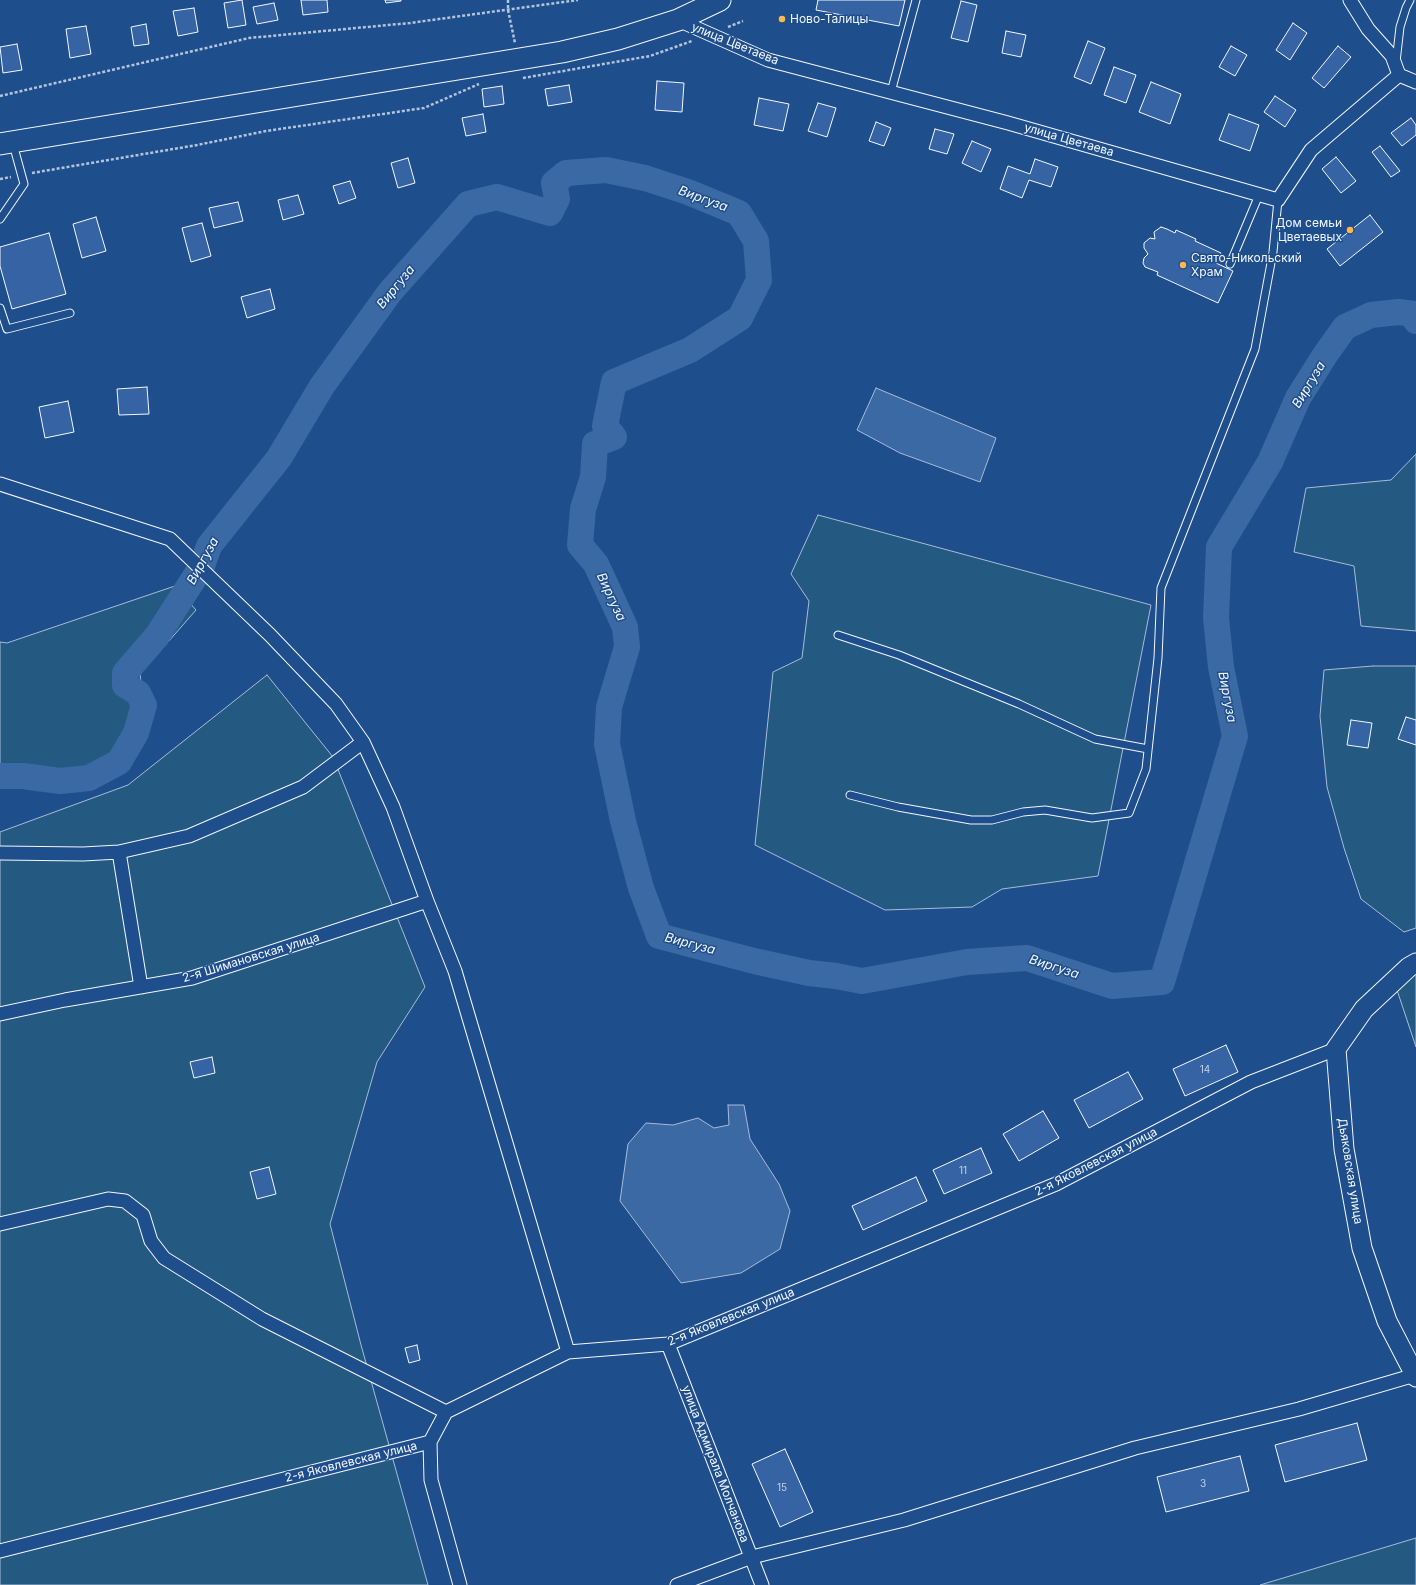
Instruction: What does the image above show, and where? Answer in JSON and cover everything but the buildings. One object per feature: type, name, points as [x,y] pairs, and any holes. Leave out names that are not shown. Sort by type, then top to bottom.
[{"type":"main road","points":[[6,143],[520,69],[562,52],[618,39],[678,20],[720,0]]},
{"type":"street","points":[[1350,0],[1368,29],[1392,56],[1397,70],[1416,82]]},
{"type":"street","name":"улица Цветаева","points":[[678,20],[768,60],[1008,123],[1278,200]]},
{"type":"street","points":[[1278,200],[1311,150],[1397,70]]},
{"type":"street","points":[[0,484],[170,540],[270,635],[336,704],[363,742],[393,806],[427,901],[455,971],[568,1352]]},
{"type":"street","points":[[0,853],[83,854],[119,852],[189,836],[303,787],[363,742]]},
{"type":"street","points":[[119,852],[141,987]]},
{"type":"street","name":"2-я Шимановская улица","points":[[0,1014],[192,978],[427,901]]},
{"type":"street","points":[[1336,1049],[1364,1009],[1409,967],[1416,963]]},
{"type":"street","name":"2-я Яковлевская улица","points":[[0,1551],[430,1442],[446,1412],[568,1352],[668,1344],[1056,1184],[1251,1082],[1336,1049]]},
{"type":"street","name":"Дьяковская улица","points":[[1336,1049],[1344,1150],[1362,1248],[1387,1321],[1416,1376]]},
{"type":"street","points":[[0,1224],[108,1199],[125,1201],[142,1215],[151,1241],[164,1258],[262,1320],[446,1412]]},
{"type":"street","name":"улица Адмирала Молчанова","points":[[668,1344],[762,1585]]},
{"type":"street","points":[[677,1585],[752,1557],[904,1520],[1135,1448],[1299,1409],[1416,1376]]},
{"type":"street","points":[[430,1442],[431,1480],[460,1585]]},
{"type":"lane","points":[[891,92],[916,0]]},
{"type":"lane","points":[[1397,70],[1400,27],[1410,0]]},
{"type":"lane","points":[[0,219],[24,184],[6,143]]},
{"type":"lane","points":[[1230,264],[1259,194]]},
{"type":"lane","points":[[850,795],[898,807],[971,820],[992,820],[1023,812],[1045,810],[1092,818],[1129,813],[1146,769],[1158,658],[1161,588],[1255,349],[1273,252],[1278,200]]},
{"type":"lane","points":[[0,308],[7,329],[70,313]]},
{"type":"lane","points":[[838,635],[906,658],[1018,704],[1095,739],[1148,749]]},
{"type":"path","points":[[508,0],[508,10],[520,69],[650,56],[711,35],[743,21]]},
{"type":"path","points":[[0,96],[249,38],[410,23],[578,0]]},
{"type":"path","points":[[0,179],[95,161],[197,145],[266,131],[424,108],[480,84]]},
{"type":"shaded area","points":[[876,388],[996,438],[980,482],[900,453],[857,430]]},
{"type":"shaded area","points":[[1416,454],[1416,631],[1361,626],[1354,566],[1294,552],[1306,488],[1391,480]]},
{"type":"shaded area","points":[[818,515],[1151,605],[1098,876],[1002,889],[972,907],[885,910],[755,845],[773,672],[802,658],[809,601],[791,574]]},
{"type":"shaded area","points":[[175,586],[196,610],[140,674],[144,706],[136,733],[119,762],[89,778],[60,781],[23,776],[0,776],[0,642],[7,643]]},
{"type":"shaded area","points":[[1373,666],[1416,666],[1416,928],[1404,932],[1361,899],[1344,848],[1327,787],[1320,716],[1324,670]]},
{"type":"shaded area","points":[[267,675],[333,757],[425,987],[377,1062],[330,1224],[361,1345],[428,1585],[0,1585],[0,832],[128,785]]},
{"type":"shaded area","points":[[1416,974],[1416,1047],[1396,987]]},
{"type":"shaded area","points":[[728,1105],[744,1105],[750,1139],[779,1184],[790,1211],[780,1249],[741,1273],[681,1283],[620,1201],[628,1144],[646,1123],[673,1125],[698,1118],[714,1128],[729,1125]]},
{"type":"shaded area","points":[[1416,1538],[1416,1585],[1260,1585]]},
{"type":"waterway","name":"Виргуза","points":[[0,776],[23,776],[60,781],[89,778],[119,762],[136,733],[144,705],[138,693],[125,685],[125,673],[157,636],[202,566],[209,546],[279,458],[322,386],[390,292],[468,204],[497,197],[550,213],[557,199],[554,183],[566,173],[606,170],[645,178],[688,192],[739,213],[756,241],[759,280],[740,318],[690,350],[614,382],[605,426],[614,437],[595,444],[593,477],[583,509],[580,545],[596,564],[625,627],[627,647],[609,707],[607,744],[623,821],[641,888],[659,936],[754,961],[809,973],[862,981],[967,962],[1027,958],[1112,986],[1162,982],[1235,736],[1221,667],[1216,618],[1219,547],[1270,462],[1298,398],[1325,355],[1345,327],[1371,315],[1398,312],[1415,314],[1416,321]]},
{"type":"place","name":"Ново-Талицы","points":[[782,19]]},
{"type":"place","name":"Дом семьи Цветаевых","points":[[1350,230]]},
{"type":"place","name":"Свято-Никольский Храм","points":[[1183,265]]}]
